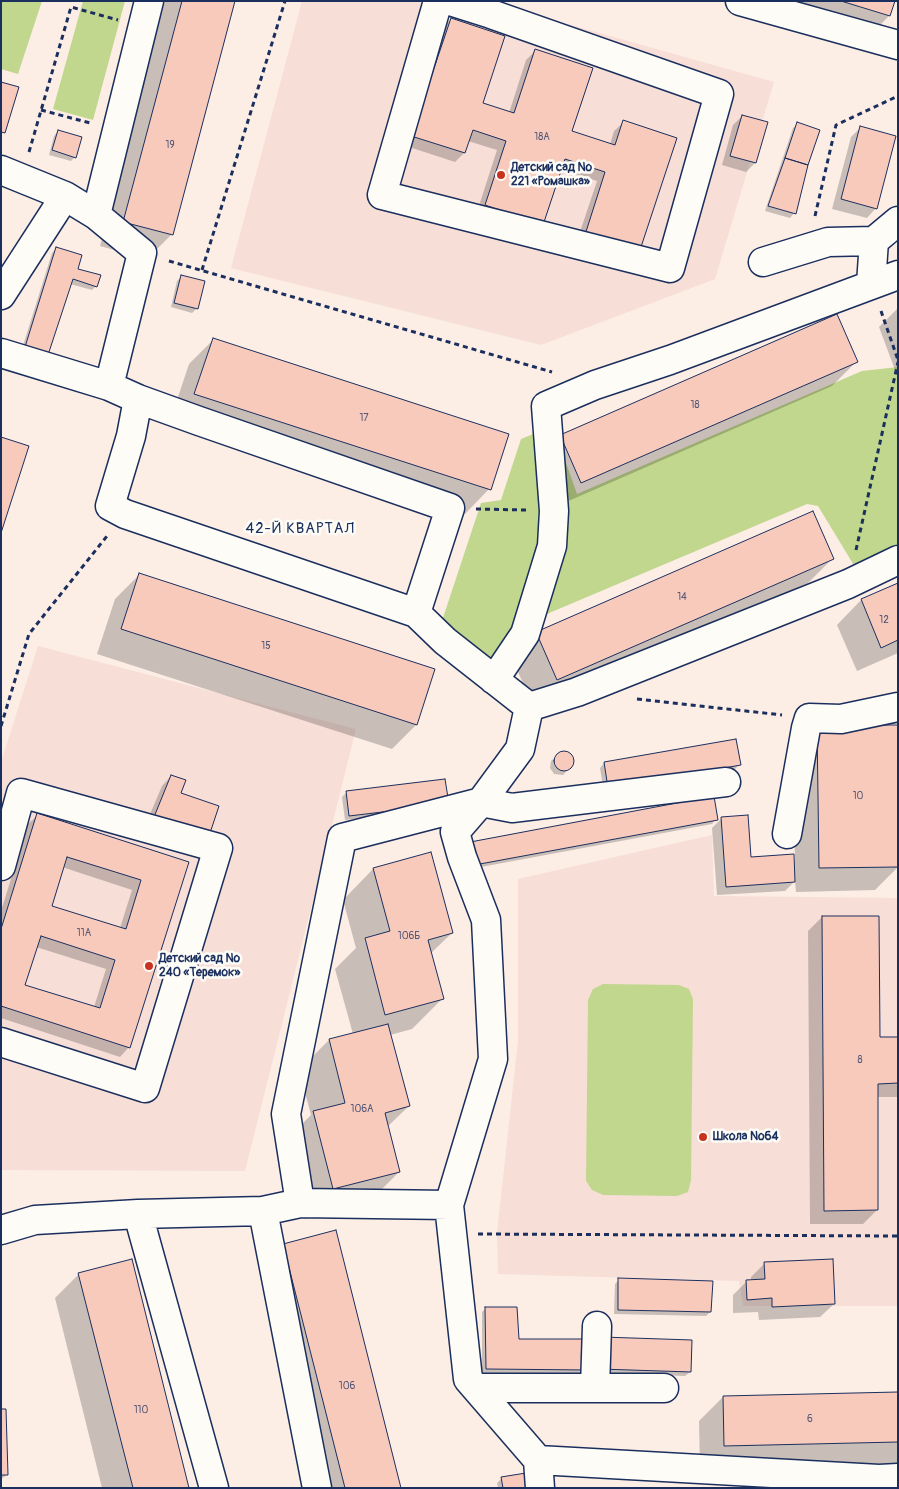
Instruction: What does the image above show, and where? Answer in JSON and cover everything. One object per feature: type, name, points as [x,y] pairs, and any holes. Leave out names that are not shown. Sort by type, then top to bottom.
[{"type":"lane","points":[[438,1],[382,194],[670,268],[719,94],[493,8],[450,1]]},
{"type":"lane","points":[[740,1],[898,45]]},
{"type":"lane","points":[[96,215],[145,14]]},
{"type":"lane","points":[[12,174],[65,196],[96,215],[142,253],[109,386]]},
{"type":"lane","points":[[1,295],[65,196]]},
{"type":"lane","points":[[763,262],[828,242],[874,242],[898,220]]},
{"type":"lane","points":[[871,284],[874,242]]},
{"type":"lane","points":[[494,680],[525,634],[552,546],[554,511],[546,406],[595,385],[670,360],[898,275]]},
{"type":"lane","points":[[1,352],[109,386],[138,399],[450,508],[416,613]]},
{"type":"lane","points":[[138,399],[131,436],[110,506],[125,514],[416,613],[445,641],[529,707]]},
{"type":"lane","points":[[529,707],[577,692],[848,584],[898,560]]},
{"type":"lane","points":[[529,707],[520,749],[481,802],[455,832],[462,857],[486,920],[493,1059],[449,1205],[468,1379],[538,1460],[540,1488]]},
{"type":"lane","points":[[787,834],[809,718],[841,719],[898,707]]},
{"type":"lane","points":[[300,1203],[286,1114],[342,838],[481,802],[512,808],[726,782]]},
{"type":"lane","points":[[1,866],[21,793],[218,848],[146,1088],[1,1042]]},
{"type":"lane","points":[[1,1230],[35,1220],[138,1214],[263,1211],[300,1203],[449,1205]]},
{"type":"lane","points":[[263,1211],[318,1488]]},
{"type":"lane","points":[[138,1214],[214,1488]]},
{"type":"lane","points":[[595,1388],[597,1326]]},
{"type":"lane","points":[[477,1388],[664,1388]]},
{"type":"lane","points":[[538,1460],[885,1482]]},
{"type":"path","points":[[202,270],[285,1]]},
{"type":"path","points":[[12,174],[41,110],[71,7],[145,14]]},
{"type":"path","points":[[808,248],[836,126],[898,96]]},
{"type":"path","points":[[41,110],[117,129]]},
{"type":"path","points":[[142,253],[595,385]]},
{"type":"path","points":[[848,584],[898,361],[871,284]]},
{"type":"path","points":[[450,508],[554,511]]},
{"type":"path","points":[[1,726],[29,634],[125,514]]},
{"type":"path","points":[[635,699],[809,718]]},
{"type":"path","points":[[497,1233],[898,1236]]},
{"type":"shaded area","name":"Детский сад № 221 «Ромашка»","points":[[302,1],[485,1],[774,82],[715,279],[541,345],[231,268]]},
{"type":"shaded area","name":"Детский сад № 240 «Теремок»","points":[[38,646],[356,729],[245,1171],[1,1170],[1,762]]},
{"type":"shaded area","name":"Школа №64","points":[[712,835],[714,896],[898,898],[898,1306],[743,1306],[739,1281],[498,1274],[497,1233],[518,1041],[518,879]]},
{"type":"green space","points":[[1,1],[42,1],[18,74],[1,69]]},
{"type":"green space","points":[[83,1],[125,1],[93,120],[53,109]]},
{"type":"green space","points":[[898,367],[898,553],[858,572],[818,506],[807,504],[535,619],[514,675],[435,642],[481,503],[501,500],[521,439],[553,426],[577,494],[862,371]]},
{"type":"green space","points":[[603,984],[679,985],[689,989],[693,999],[691,1180],[688,1192],[677,1196],[603,1195],[592,1190],[586,1181],[588,1000],[593,989]]},
{"type":"building","points":[[182,1],[235,1],[173,235],[123,222]]},
{"type":"building","points":[[841,1],[895,1],[890,16]]},
{"type":"building","points":[[451,18],[505,36],[483,103],[514,113],[535,49],[593,68],[572,131],[615,145],[623,120],[677,138],[638,256],[584,238],[605,172],[565,159],[543,225],[485,205],[506,141],[473,130],[465,153],[411,136]]},
{"type":"building","points":[[1,82],[19,87],[5,133],[1,132]]},
{"type":"building","points":[[742,115],[768,122],[756,163],[730,156]]},
{"type":"building","points":[[797,122],[820,130],[808,165],[785,158]]},
{"type":"building","points":[[860,126],[896,136],[877,209],[841,199]]},
{"type":"building","points":[[58,130],[82,137],[76,158],[52,150]]},
{"type":"building","points":[[785,158],[808,165],[796,214],[768,206]]},
{"type":"building","points":[[56,247],[82,255],[78,269],[101,275],[97,287],[73,279],[48,355],[25,347]]},
{"type":"building","points":[[181,275],[205,281],[198,309],[174,303]]},
{"type":"building","points":[[837,314],[858,362],[581,483],[560,435]]},
{"type":"building","points":[[213,338],[509,434],[491,490],[194,394]]},
{"type":"building","points":[[1,437],[29,446],[1,533]]},
{"type":"building","points":[[813,511],[834,559],[557,680],[536,632]]},
{"type":"building","points":[[139,573],[435,669],[417,725],[121,629]]},
{"type":"building","points":[[898,583],[898,640],[881,648],[861,599]]},
{"type":"building","points":[[817,725],[898,725],[898,867],[819,868]]},
{"type":"building","points":[[736,739],[741,765],[608,788],[604,762]]},
{"type":"building","points":[[560,751],[568,751],[574,757],[574,765],[568,771],[560,771],[554,765],[554,757]]},
{"type":"building","points":[[171,775],[186,780],[181,793],[219,806],[209,836],[154,817]]},
{"type":"building","points":[[445,779],[449,804],[349,816],[346,791]]},
{"type":"building","points":[[714,796],[718,820],[469,866],[465,843]]},
{"type":"building","points":[[37,813],[189,862],[130,1048],[1,1006],[1,929]],"holes":[[[67,857],[141,880],[126,929],[52,906]],[[41,936],[115,960],[100,1008],[25,985]]]},
{"type":"building","points":[[748,815],[751,857],[794,854],[795,882],[726,887],[721,817]]},
{"type":"building","points":[[431,852],[453,933],[428,940],[444,999],[385,1015],[365,938],[390,931],[373,868]]},
{"type":"building","points":[[822,916],[879,916],[880,1037],[898,1037],[898,1083],[878,1084],[878,1210],[824,1211]]},
{"type":"building","points":[[388,1024],[410,1106],[385,1113],[400,1172],[333,1189],[313,1111],[345,1103],[329,1039]]},
{"type":"building","points":[[336,1230],[401,1488],[345,1488],[283,1244]]},
{"type":"building","points":[[132,1259],[189,1488],[133,1488],[78,1273]]},
{"type":"building","points":[[833,1259],[835,1304],[772,1307],[772,1298],[747,1300],[746,1280],[765,1279],[764,1262]]},
{"type":"building","points":[[618,1278],[713,1281],[711,1312],[618,1310]]},
{"type":"building","points":[[485,1307],[517,1307],[519,1339],[588,1339],[588,1370],[486,1369]]},
{"type":"building","points":[[602,1337],[692,1340],[691,1372],[600,1369]]},
{"type":"building","points":[[898,1392],[898,1442],[724,1446],[723,1396]]},
{"type":"building","points":[[1,1409],[6,1409],[8,1475],[1,1475]]},
{"type":"building","points":[[526,1473],[528,1488],[503,1488],[501,1477]]},
{"type":"place","name":"Детский сад № 221 «Ромашка»","points":[[501,175]]},
{"type":"place","name":"Детский сад № 240 «Теремок»","points":[[149,966]]},
{"type":"place","name":"Школа №64","points":[[703,1137]]},
{"type":"district","name":"42-Й КВАРТАЛ","points":[[300,529]]}]
